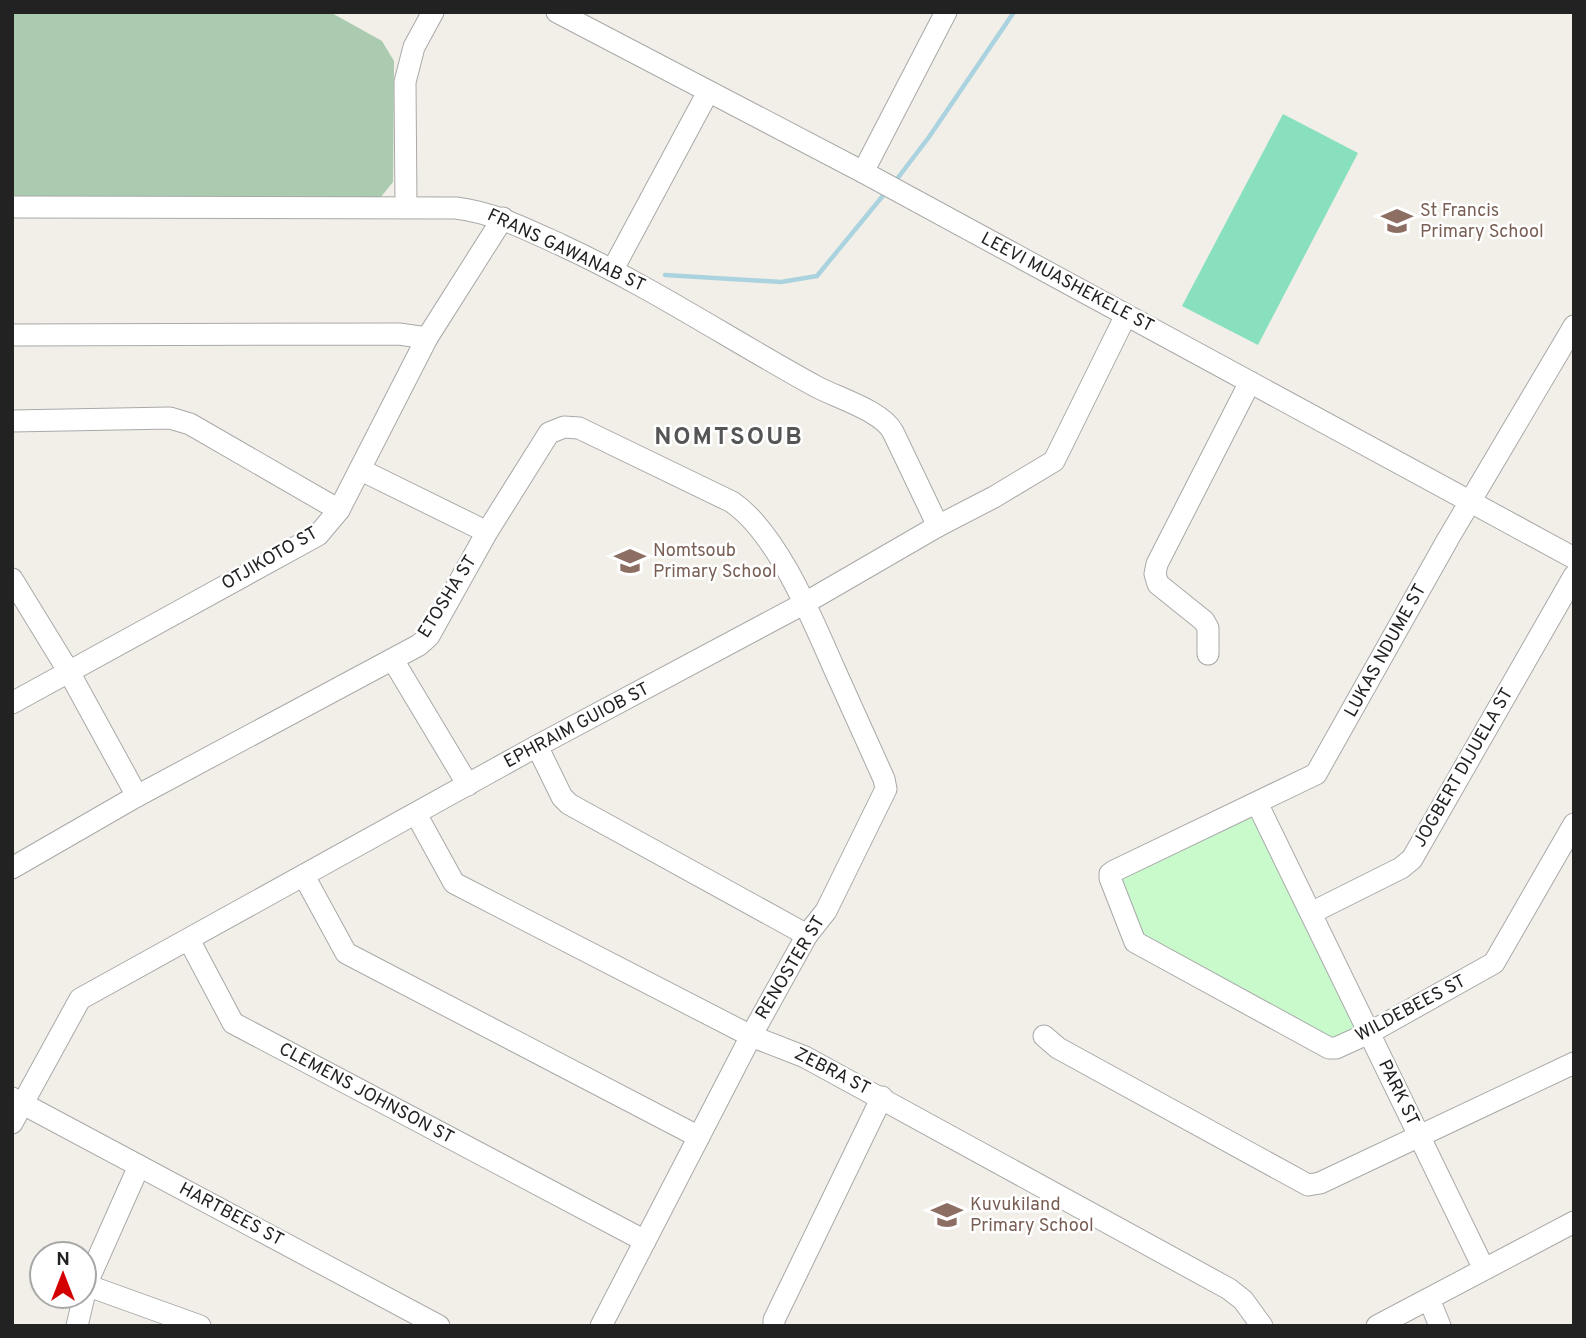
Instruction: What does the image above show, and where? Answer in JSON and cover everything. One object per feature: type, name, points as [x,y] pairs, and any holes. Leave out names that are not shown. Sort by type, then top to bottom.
[{"type":"street","points":[[406,207],[405,82],[414,47],[433,12]]},
{"type":"street","name":"LEEVI MUASHEKELE ST","points":[[557,12],[869,175],[1574,558]]},
{"type":"street","points":[[869,175],[946,12]]},
{"type":"street","points":[[612,269],[708,92]]},
{"type":"street","name":"FRANS GAWANAB ST","points":[[12,207],[456,208],[481,211],[503,218],[612,269],[817,387],[884,420],[893,432],[938,526]]},
{"type":"street","name":"OTJIKOTO ST","points":[[12,703],[317,535],[339,510],[428,338],[503,218]]},
{"type":"street","name":"EPHRAIM GUIOB ST","points":[[12,1123],[18,1101],[80,999],[537,746],[805,603],[1054,461],[1126,315]]},
{"type":"street","name":"LUKAS NDUME ST","points":[[1110,878],[1110,874],[1310,777],[1320,768],[1470,501],[1574,326]]},
{"type":"street","points":[[12,335],[398,334],[428,338]]},
{"type":"street","points":[[1208,654],[1208,628],[1204,621],[1158,584],[1157,564],[1250,382]]},
{"type":"street","points":[[12,421],[170,418],[190,424],[339,510]]},
{"type":"street","name":"ETOSHA ST","points":[[12,868],[137,796],[393,660],[429,636],[487,533],[549,433],[564,426],[579,428],[732,502],[762,531],[805,603]]},
{"type":"street","points":[[361,470],[487,533]]},
{"type":"street","name":"JOGBERT DIJUELA ST","points":[[1311,913],[1401,868],[1412,859],[1574,576]]},
{"type":"street","points":[[12,579],[69,672],[137,796]]},
{"type":"street","name":"RENOSTER ST","points":[[601,1326],[751,1036],[807,934],[826,911],[886,789],[884,779],[805,603]]},
{"type":"street","points":[[393,660],[468,785]]},
{"type":"street","points":[[537,746],[562,797],[569,804],[807,934]]},
{"type":"street","name":"PARK ST","points":[[1257,803],[1484,1269]]},
{"type":"street","name":"ZEBRA ST","points":[[416,814],[454,883],[751,1036],[805,1056],[881,1097],[1229,1289],[1243,1300],[1262,1326]]},
{"type":"street","name":"WILDEBEES ST","points":[[1110,878],[1136,942],[1329,1048],[1336,1048],[1369,1033],[1494,963],[1574,824]]},
{"type":"street","points":[[304,876],[345,953],[699,1137]]},
{"type":"street","name":"CLEMENS JOHNSON ST","points":[[189,940],[233,1023],[645,1241]]},
{"type":"street","points":[[1044,1036],[1058,1048],[1308,1185],[1320,1183],[1574,1063]]},
{"type":"street","points":[[774,1326],[774,1320],[881,1097]]},
{"type":"street","name":"HARTBEES ST","points":[[18,1101],[439,1326]]},
{"type":"street","points":[[98,1262],[139,1166]]},
{"type":"street","points":[[1377,1326],[1574,1222]]},
{"type":"street","points":[[98,1296],[200,1326]]},
{"type":"street","points":[[1429,1299],[1440,1326]]},
{"type":"green space","points":[[12,12],[330,12],[382,41],[394,61],[393,182],[380,198],[12,198]]},
{"type":"green space","points":[[1283,114],[1358,153],[1258,345],[1182,306]]},
{"type":"green space","points":[[1257,803],[1369,1033],[1336,1048],[1135,942],[1110,874]]},
{"type":"waterway","points":[[894,183],[929,137],[1014,12]]},
{"type":"waterway","points":[[665,275],[781,282],[817,276],[886,192]]},
{"type":"place","name":"St Francis Primary School","points":[[1397,221]]},
{"type":"place","name":"Nomtsoub Primary School","points":[[630,561]]},
{"type":"place","name":"Kuvukiland Primary School","points":[[947,1215]]},
{"type":"district","name":"NOMTSOUB","points":[[729,438]]}]
